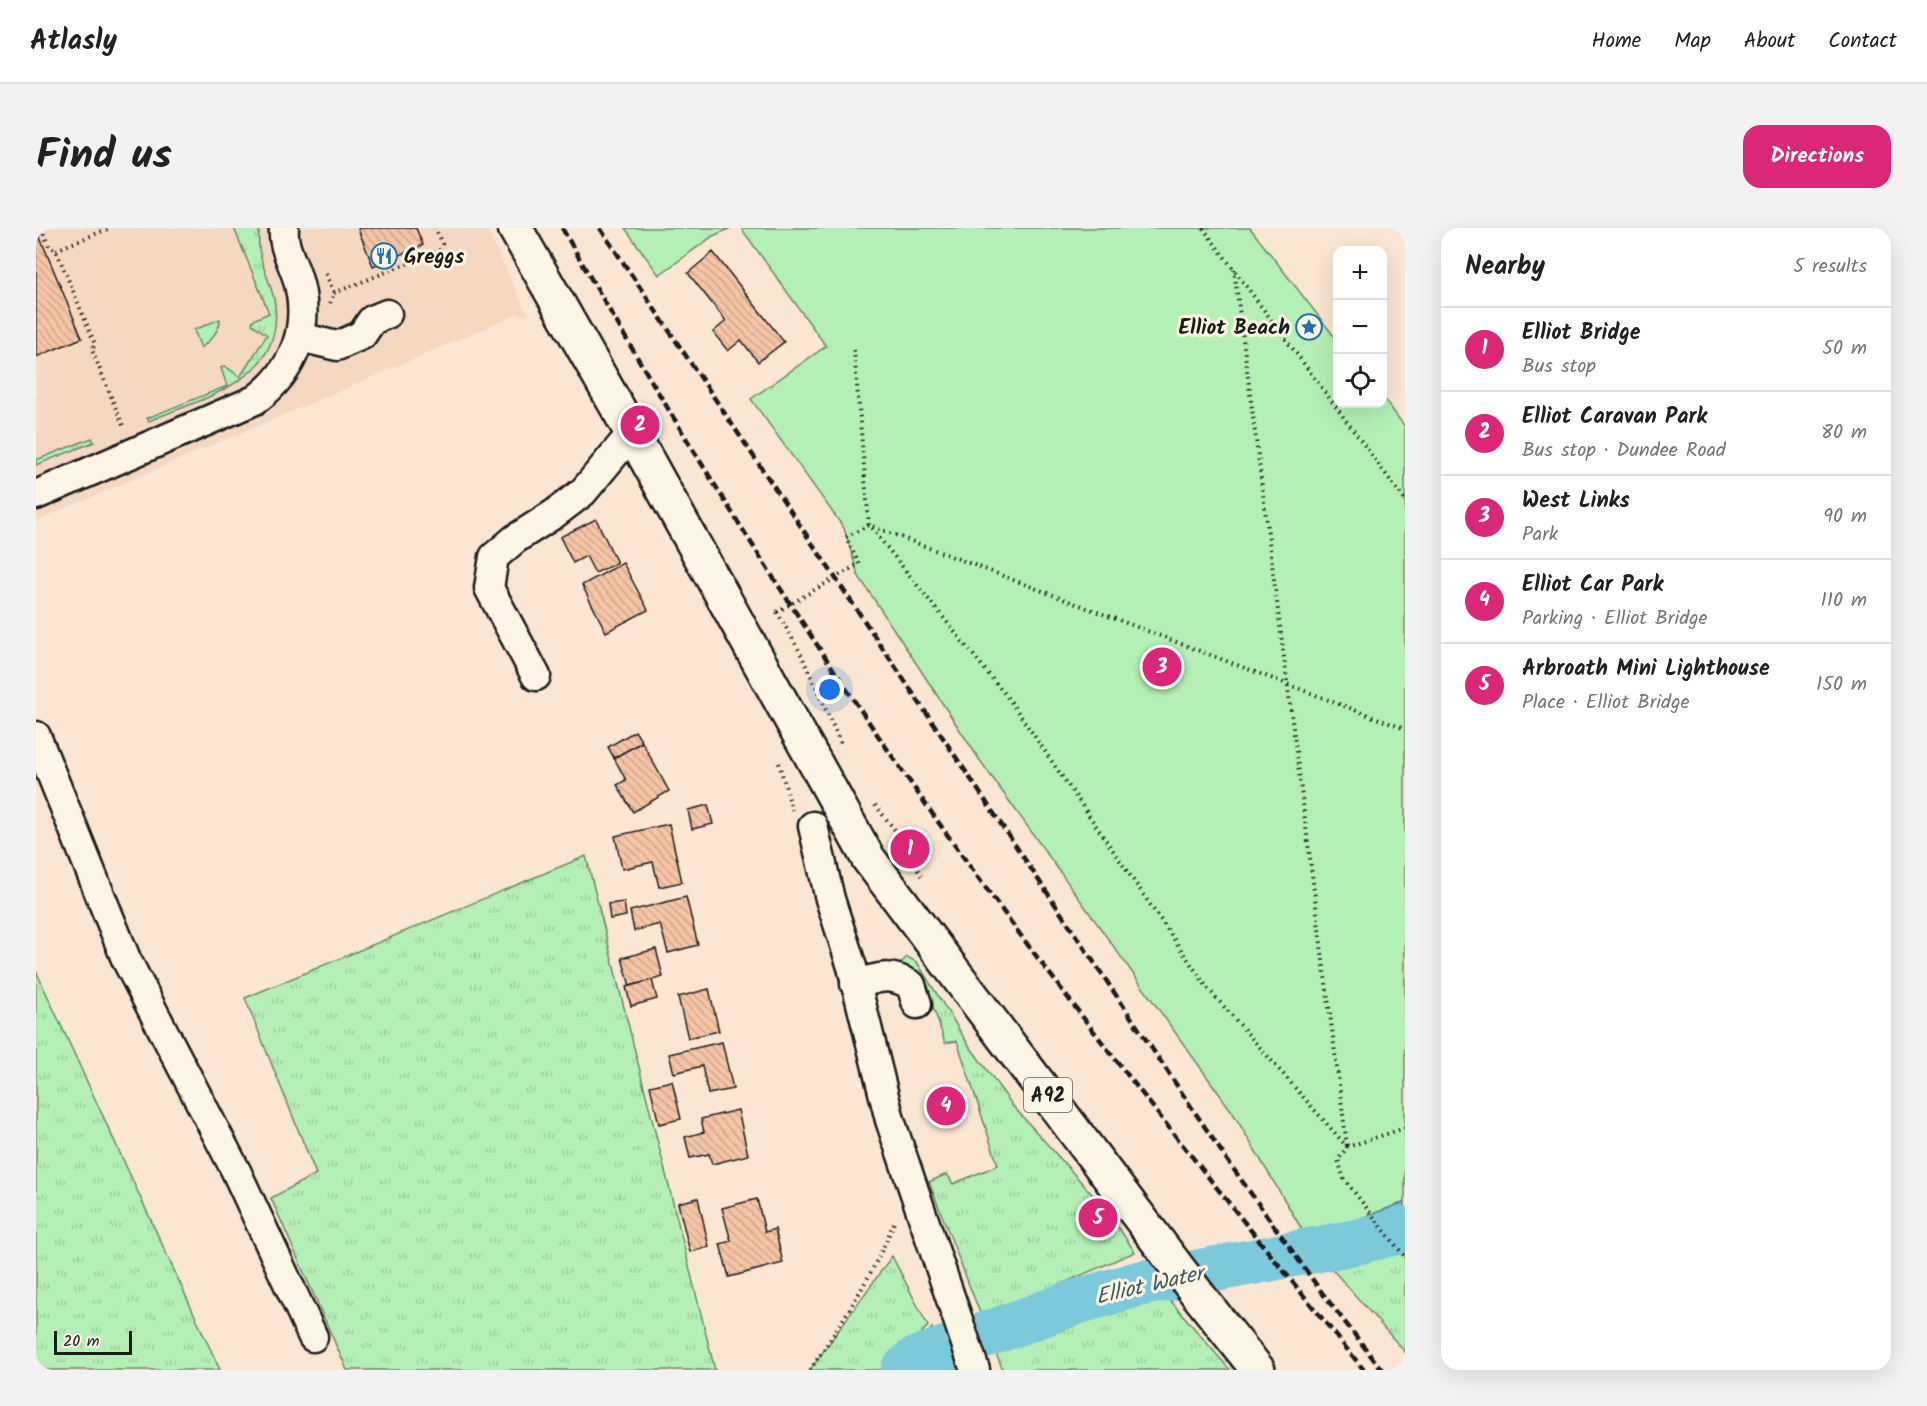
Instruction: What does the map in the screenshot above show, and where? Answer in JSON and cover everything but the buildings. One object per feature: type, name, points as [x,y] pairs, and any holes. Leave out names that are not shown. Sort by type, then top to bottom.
[{"type":"main road","name":"A92","points":[[515,228],[632,433],[868,858],[1199,1296],[1258,1370]]},
{"type":"street","points":[[36,495],[255,400],[269,390],[292,359],[300,337],[303,309],[298,279],[283,235],[284,228]]},
{"type":"street","points":[[300,337],[337,346],[362,335],[372,320],[387,314]]},
{"type":"street","points":[[536,676],[489,588],[494,558],[515,539],[583,492],[632,433]]},
{"type":"street","points":[[36,736],[126,959],[236,1171],[313,1337]]},
{"type":"street","points":[[813,826],[890,1120],[975,1370]]},
{"type":"street","points":[[855,984],[886,977],[897,977],[911,985],[917,1004]]},
{"type":"path","points":[[41,228],[49,246],[56,250],[95,344],[92,350],[133,453]]},
{"type":"path","points":[[56,250],[110,228]]},
{"type":"path","points":[[334,292],[439,251],[442,244],[435,228]]},
{"type":"path","points":[[1203,228],[1405,500]]},
{"type":"path","points":[[1234,269],[1347,1147]]},
{"type":"path","points":[[854,350],[869,525],[1011,702],[1206,986],[1347,1147]]},
{"type":"path","points":[[846,756],[800,652],[777,612],[859,564],[846,537],[869,525],[1405,729]]},
{"type":"path","points":[[873,803],[898,835],[925,883]]},
{"type":"path","points":[[1404,1257],[1344,1179],[1338,1160],[1347,1147],[1405,1128]]},
{"type":"path","points":[[810,1370],[868,1280],[882,1251],[909,1181]]},
{"type":"shaded area","points":[[36,228],[486,228],[528,315],[518,314],[36,521]]},
{"type":"green space","points":[[234,228],[258,228],[259,230],[259,250],[275,305],[274,331],[267,352],[253,369],[235,383],[215,394],[149,421],[147,418],[227,386],[221,368],[225,366],[240,377],[267,335],[252,324],[253,320],[269,313]]},
{"type":"green space","points":[[625,228],[731,228],[713,236],[659,275]]},
{"type":"green space","points":[[741,228],[1250,228],[1333,335],[1333,408],[1387,408],[1387,402],[1405,427],[1405,1202],[1307,1238],[1233,1113],[979,759],[858,575],[844,528],[751,399],[826,346]]},
{"type":"green space","points":[[220,319],[217,331],[201,348],[194,330]]},
{"type":"green space","points":[[92,438],[94,442],[36,465],[36,460]]},
{"type":"green space","points":[[586,856],[715,1370],[347,1370],[271,1198],[316,1174],[245,998]]},
{"type":"green space","points":[[907,957],[917,962],[968,1044],[1013,1106],[1107,1211],[1135,1252],[982,1318],[929,1182],[947,1174],[953,1184],[998,1165],[957,1041],[945,1043],[924,988],[910,970],[900,964]]},
{"type":"green space","points":[[36,971],[220,1370],[36,1370]]},
{"type":"green space","points":[[1405,1247],[1405,1352],[1332,1269]]},
{"type":"green space","points":[[892,1256],[928,1326],[887,1370],[810,1370]]},
{"type":"green space","points":[[1164,1293],[1230,1370],[1003,1370],[989,1337]]},
{"type":"green space","points":[[932,1328],[948,1370],[894,1370]]},
{"type":"water","points":[[1405,1202],[1405,1247],[1332,1269],[1307,1238]]},
{"type":"waterway","name":"Elliot Water","points":[[904,1370],[915,1360],[1076,1302],[1138,1284],[1356,1242],[1405,1230]]},
{"type":"railway","points":[[562,228],[668,408],[779,586],[954,845],[1101,1041],[1364,1370]]},
{"type":"railway","points":[[600,228],[1227,1160],[1320,1290],[1382,1370]]},
{"type":"place","name":"Greggs","points":[[384,256]]},
{"type":"place","name":"Elliot Beach","points":[[1309,327]]},
{"type":"place","name":"Elliot Caravan Park","points":[[640,425]]},
{"type":"place","name":"West Links","points":[[1162,667]]},
{"type":"place","name":"Elliot Bridge","points":[[910,849]]},
{"type":"place","name":"Elliot Car Park","points":[[946,1106]]},
{"type":"place","name":"Arbroath Mini Lighthouse","points":[[1098,1218]]}]
